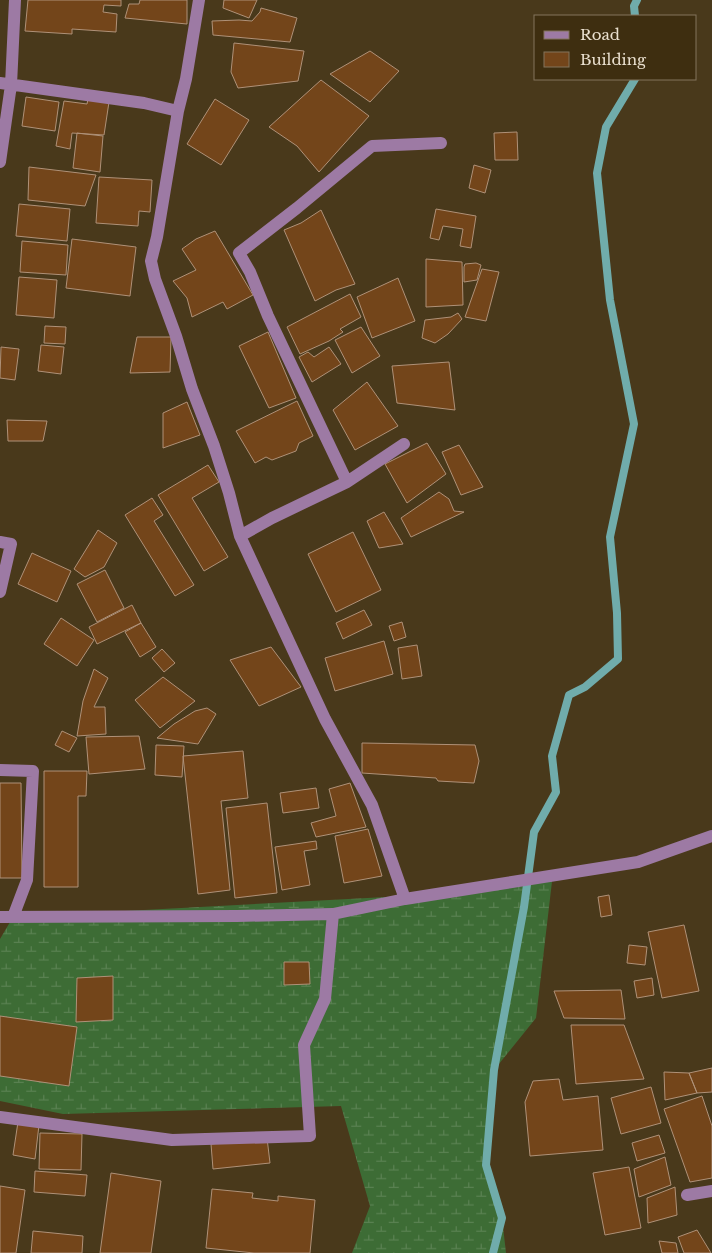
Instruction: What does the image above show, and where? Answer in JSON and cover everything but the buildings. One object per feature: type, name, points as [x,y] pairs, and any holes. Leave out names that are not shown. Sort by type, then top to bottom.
[{"type":"street","points":[[0,162],[5,84],[15,0]]},
{"type":"street","points":[[199,0],[186,79],[178,111],[151,261],[155,279],[176,336],[192,389],[217,455],[240,536],[325,719],[372,804],[405,899]]},
{"type":"street","points":[[5,84],[144,103],[178,111]]},
{"type":"street","points":[[347,482],[268,316],[250,272],[239,253],[372,146],[441,143]]},
{"type":"street","points":[[240,536],[272,518],[347,482],[404,444]]},
{"type":"street","points":[[0,542],[11,544],[0,592]]},
{"type":"street","points":[[0,770],[33,771],[28,880],[6,917]]},
{"type":"street","points":[[6,917],[333,914],[405,899],[638,862],[712,836]]},
{"type":"street","points":[[0,1117],[172,1140],[310,1136],[304,1044],[325,999],[333,914]]},
{"type":"street","points":[[687,1195],[712,1191]]},
{"type":"green space","points":[[553,873],[536,1018],[494,1070],[486,1165],[502,1218],[506,1253],[352,1253],[370,1206],[341,1106],[63,1114],[0,1101],[0,939],[13,917],[405,896]]},
{"type":"waterway","points":[[635,15],[634,6],[637,0]]},
{"type":"waterway","points":[[493,1253],[502,1218],[486,1165],[494,1070],[524,907],[534,832],[556,792],[552,756],[569,695],[585,687],[618,659],[617,613],[610,537],[634,424],[610,300],[597,173],[606,127],[634,80]]}]
